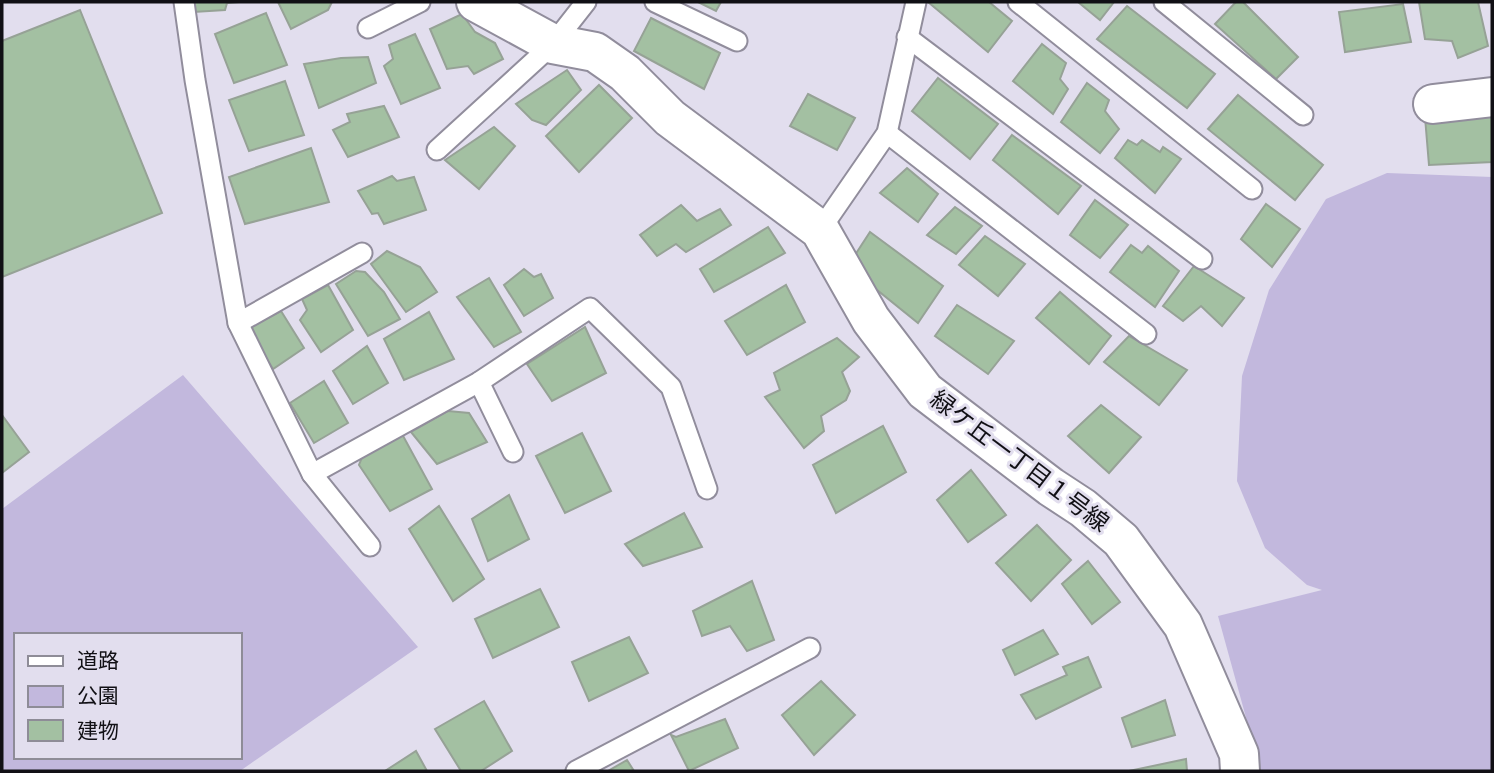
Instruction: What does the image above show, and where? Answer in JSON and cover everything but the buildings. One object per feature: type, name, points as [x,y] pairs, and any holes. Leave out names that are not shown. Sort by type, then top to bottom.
[{"type":"street","name":"緑ケ丘一丁目１号線","points":[[476,2],[553,44],[595,52],[625,73],[670,118],[820,230],[871,320],[925,391],[1083,508],[1121,540],[1183,625],[1239,754],[1240,771]]},
{"type":"street","points":[[1433,104],[1492,97]]},
{"type":"lane","points":[[184,2],[237,323],[312,474],[370,546]]},
{"type":"lane","points":[[368,28],[420,2]]},
{"type":"lane","points":[[438,150],[553,44],[586,2]]},
{"type":"lane","points":[[655,2],[737,41]]},
{"type":"lane","points":[[820,230],[887,133],[916,2]]},
{"type":"lane","points":[[1017,2],[1252,189]]},
{"type":"lane","points":[[1164,2],[1303,115]]},
{"type":"lane","points":[[907,37],[1202,259]]},
{"type":"lane","points":[[887,133],[1146,334]]},
{"type":"lane","points":[[237,323],[362,253]]},
{"type":"lane","points":[[312,474],[480,382],[590,308],[671,387],[707,489]]},
{"type":"lane","points":[[480,382],[513,452]]},
{"type":"lane","points":[[576,771],[810,648]]},
{"type":"green space","points":[[1387,173],[1492,177],[1492,771],[1259,771],[1218,616],[1322,590],[1307,585],[1265,548],[1237,481],[1242,376],[1269,290],[1326,199]]},
{"type":"green space","points":[[183,375],[418,647],[240,771],[2,771],[2,509]]}]
